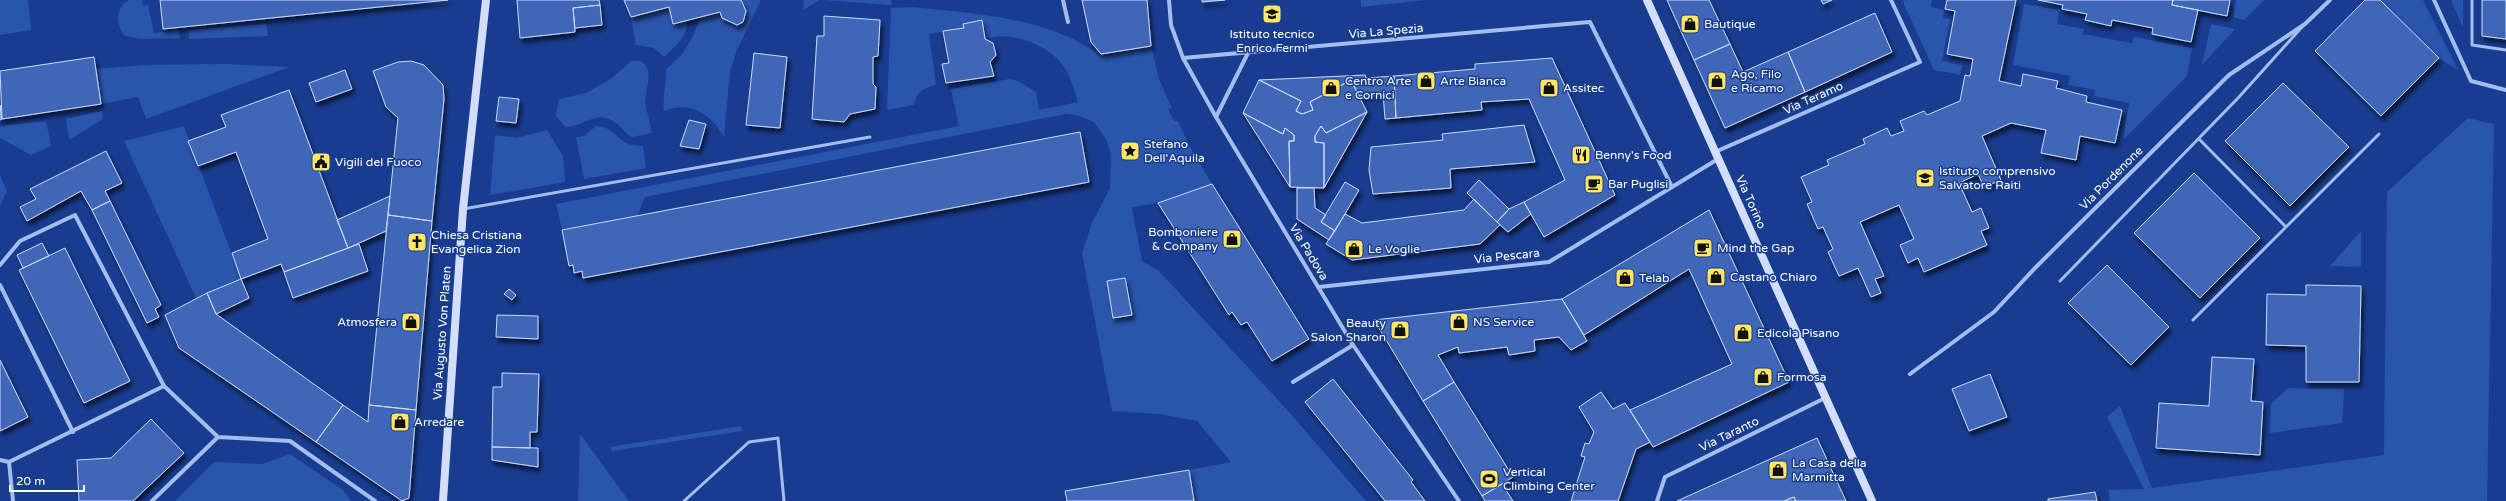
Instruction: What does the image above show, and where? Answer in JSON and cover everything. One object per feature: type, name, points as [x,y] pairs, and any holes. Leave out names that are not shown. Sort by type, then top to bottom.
[{"type":"street","name":"Via Augusto Von Platen","points":[[443,501],[463,209],[486,0]]},
{"type":"street","points":[[1063,0],[1068,22]]},
{"type":"street","name":"Via Padova","points":[[1169,0],[1171,25],[1183,58],[1216,117],[1353,345],[1459,501]]},
{"type":"street","name":"Via Torino","points":[[1647,0],[1872,501]]},
{"type":"street","name":"Via Teramo","points":[[1717,156],[1920,62],[1891,0]]},
{"type":"street","name":"Via Pordenone","points":[[1910,374],[1994,312],[2035,268],[2229,75],[2305,24],[2330,0]]},
{"type":"street","points":[[2434,0],[2471,81],[2506,90]]},
{"type":"street","name":"Via La Spezia","points":[[1183,58],[1590,22],[1672,187]]},
{"type":"street","points":[[1216,117],[1248,53]]},
{"type":"street","name":"Via Pescara","points":[[1319,287],[1549,262],[1672,187],[1717,156]]},
{"type":"street","points":[[0,265],[20,241],[75,215],[164,386],[218,437],[290,442],[375,501]]},
{"type":"street","points":[[0,285],[73,432]]},
{"type":"street","points":[[1293,382],[1353,345]]},
{"type":"street","points":[[0,460],[9,462],[73,432],[164,386]]},
{"type":"street","name":"Via Taranto","points":[[1657,501],[1665,477],[1826,398]]},
{"type":"street","points":[[152,501],[218,437]]},
{"type":"street","points":[[9,462],[13,501]]},
{"type":"lane","points":[[2472,0],[2472,45],[2506,50]]},
{"type":"lane","points":[[2060,281],[2199,139],[2305,24]]},
{"type":"lane","points":[[2193,320],[2379,134]]},
{"type":"lane","points":[[463,209],[870,137]]},
{"type":"lane","points":[[2199,139],[2286,227]]},
{"type":"lane","points":[[684,501],[749,442],[778,438],[784,501]]},
{"type":"shaded area","points":[[0,0],[28,0],[31,30],[0,35]]},
{"type":"shaded area","points":[[129,0],[142,0],[143,6],[148,5],[154,33],[179,30],[179,38],[141,39],[125,36],[118,22],[118,17],[121,8]]},
{"type":"shaded area","points":[[741,0],[761,0],[737,50],[730,71],[724,137],[713,122],[699,111],[682,107],[664,111],[666,69],[688,46],[700,17],[720,12],[726,21],[736,24],[743,22],[746,11]]},
{"type":"shaded area","points":[[804,0],[820,0],[803,10]]},
{"type":"shaded area","points":[[824,0],[891,0],[891,5]]},
{"type":"shaded area","points":[[1361,0],[1427,0],[1361,7]]},
{"type":"shaded area","points":[[1902,0],[1932,0],[1931,7],[1944,10],[1943,18],[1950,19],[1942,61],[1962,65],[1960,75],[1934,70]]},
{"type":"shaded area","points":[[2236,0],[2264,0],[2244,20],[2233,17]]},
{"type":"shaded area","points":[[2380,0],[2423,0],[2458,70],[2439,58]]},
{"type":"shaded area","points":[[2451,0],[2463,0],[2463,28]]},
{"type":"shaded area","points":[[2024,4],[2060,10],[2057,24],[2084,29],[2083,34],[2132,43],[2134,37],[2192,48],[2187,76],[2123,140],[2129,103],[2094,96],[2095,90],[2068,85],[2070,76],[2013,65]]},
{"type":"shaded area","points":[[669,7],[673,24],[687,20],[687,26],[680,41],[664,57],[654,48],[636,45],[631,17]]},
{"type":"shaded area","points":[[913,7],[986,15],[1038,26],[1062,34],[1083,45],[1102,58],[1101,54],[1151,46],[1159,79],[1172,108],[1168,109],[1174,121],[1178,121],[1191,149],[1212,184],[1158,203],[1132,207],[1142,261],[1159,271],[1290,413],[1366,501],[1194,501],[1189,470],[1231,462],[1197,421],[1159,414],[1112,411],[1082,253],[1092,223],[1110,188],[1111,155],[1106,139],[1094,122],[1077,115],[1065,114],[645,197],[638,215],[562,230],[556,204],[959,126],[951,89],[1010,79],[1018,81],[1036,92],[1039,110],[1078,102],[1067,71],[1054,56],[1046,50],[1026,40],[1004,36],[985,39],[982,21],[964,24],[964,28],[929,34],[936,85],[921,91],[917,96],[914,105],[887,110],[891,8]]},
{"type":"shaded area","points":[[266,24],[268,36],[189,39],[188,30]]},
{"type":"shaded area","points":[[2211,24],[2235,29],[2202,65]]},
{"type":"shaded area","points":[[631,61],[640,61],[646,65],[649,74],[645,102],[652,133],[632,137],[615,122],[603,118],[593,119],[577,125],[566,127],[556,116],[559,99],[586,93],[612,78]]},
{"type":"shaded area","points":[[223,64],[289,67],[146,119],[138,97],[101,104],[96,69],[145,65]]},
{"type":"shaded area","points":[[102,111],[103,119],[69,140],[66,119]]},
{"type":"shaded area","points":[[2468,118],[2494,124],[2487,501],[2110,501],[2108,490],[2144,489],[2107,417],[2120,406],[2152,488],[2384,455],[2387,192]]},
{"type":"shaded area","points":[[46,121],[51,146],[31,155],[0,138],[0,126]]},
{"type":"shaded area","points":[[184,126],[241,279],[196,298],[124,141]]},
{"type":"shaded area","points":[[596,126],[604,127],[628,143],[643,146],[646,168],[584,179],[576,137],[584,136]]},
{"type":"shaded area","points":[[547,130],[563,156],[565,182],[490,195],[495,135],[516,138]]},
{"type":"shaded area","points":[[0,175],[7,191],[0,206]]},
{"type":"shaded area","points":[[2361,231],[2361,267],[2330,266]]},
{"type":"shaded area","points":[[2288,388],[2344,389],[2342,423],[2270,433],[2271,404]]},
{"type":"shaded area","points":[[741,426],[742,431],[612,451],[610,447]]},
{"type":"shaded area","points":[[580,434],[629,501],[578,501]]},
{"type":"shaded area","points":[[290,454],[343,490],[351,501],[175,501],[214,462],[263,464]]},
{"type":"building","points":[[160,0],[448,0],[163,29]]},
{"type":"building","points":[[517,0],[599,0],[600,5],[573,8],[575,32],[520,38]]},
{"type":"building","points":[[624,0],[741,0],[746,11],[743,22],[737,25],[722,18],[720,12],[673,24],[669,7],[631,17]]},
{"type":"building","points":[[1082,0],[1147,0],[1151,46],[1101,54],[1091,42]]},
{"type":"building","points":[[1202,0],[1225,0],[1202,2]]},
{"type":"building","points":[[1667,0],[1709,0],[1730,44],[1694,60]]},
{"type":"building","points":[[1821,0],[1832,0],[1823,4]]},
{"type":"building","points":[[1947,0],[2016,0],[1999,81],[2021,86],[2023,74],[2058,81],[2056,88],[2087,96],[2086,102],[2122,110],[2115,143],[2080,136],[2076,160],[2041,153],[2046,130],[2011,123],[1982,136],[2001,180],[1984,187],[1978,174],[1959,183],[1972,212],[1981,208],[1989,228],[1981,231],[1987,245],[1924,272],[1918,258],[1908,263],[1900,245],[1914,239],[1899,205],[1860,222],[1884,276],[1875,279],[1881,293],[1871,297],[1858,268],[1839,276],[1828,252],[1833,249],[1823,227],[1818,229],[1807,204],[1812,202],[1801,177],[1829,165],[1827,160],[1865,144],[1863,139],[1887,128],[1891,136],[1904,131],[1900,121],[1924,111],[1927,115],[1960,101],[1965,75],[1970,76],[1973,59],[1947,54],[1955,11],[1945,9]]},
{"type":"building","points":[[2038,0],[2173,0],[2172,5],[2198,10],[2191,42],[2152,34],[2153,28],[2112,20],[2111,26],[2085,20],[2087,14],[2062,9],[2063,5]]},
{"type":"building","points":[[2173,0],[2230,0],[2227,16],[2172,5]]},
{"type":"building","points":[[2365,0],[2380,0],[2439,58],[2381,116],[2315,51]]},
{"type":"building","points":[[2482,0],[2506,0],[2506,39],[2482,36]]},
{"type":"building","points":[[600,5],[602,25],[575,28],[573,8]]},
{"type":"building","points":[[1875,13],[1892,52],[1805,92],[1788,52]]},
{"type":"building","points":[[824,16],[880,20],[878,56],[873,57],[873,84],[876,87],[875,109],[850,114],[844,122],[812,119],[817,36],[824,36]]},
{"type":"building","points":[[982,20],[985,39],[993,43],[996,55],[990,62],[994,76],[946,83],[942,64],[949,63],[943,31],[964,28],[963,24]]},
{"type":"building","points":[[1730,44],[1743,72],[1788,52],[1805,92],[1725,128],[1694,60]]},
{"type":"building","points":[[754,53],[787,57],[780,128],[746,125]]},
{"type":"building","points":[[94,57],[101,104],[2,119],[0,71]]},
{"type":"building","points":[[1552,58],[1615,195],[1544,237],[1524,202],[1565,180],[1529,99],[1481,102],[1482,110],[1396,118],[1394,76],[1475,69],[1475,64]]},
{"type":"building","points":[[411,61],[424,65],[443,85],[444,99],[432,221],[388,215],[398,118],[386,107],[373,71],[398,62]]},
{"type":"building","points":[[345,70],[352,89],[316,102],[309,83]]},
{"type":"building","points":[[1365,75],[1366,78],[1394,76],[1396,118],[1385,119],[1383,93],[1359,96],[1351,80],[1310,102],[1313,110],[1302,114],[1296,111],[1301,101],[1259,80]]},
{"type":"building","points":[[1259,80],[1301,101],[1296,111],[1302,114],[1313,110],[1310,102],[1351,80],[1367,112],[1326,133],[1321,126],[1315,136],[1315,142],[1324,143],[1324,188],[1290,187],[1289,141],[1294,141],[1294,135],[1285,128],[1283,134],[1243,113]]},
{"type":"building","points":[[2283,83],[2349,147],[2290,206],[2225,141]]},
{"type":"building","points":[[289,90],[348,248],[284,272],[281,264],[241,279],[232,253],[268,239],[236,152],[198,166],[188,141],[226,127],[221,115]]},
{"type":"building","points":[[499,97],[519,99],[516,123],[496,121]]},
{"type":"building","points":[[0,105],[2,119],[0,120]]},
{"type":"building","points":[[1367,112],[1324,188],[1324,143],[1315,142],[1315,136],[1321,126],[1326,133]]},
{"type":"building","points":[[1243,113],[1283,134],[1285,128],[1294,135],[1294,141],[1289,141],[1290,187]]},
{"type":"building","points":[[689,120],[706,124],[699,149],[680,146]]},
{"type":"building","points":[[1524,125],[1535,162],[1450,169],[1451,188],[1373,194],[1369,170],[1371,147],[1443,140],[1442,134]]},
{"type":"building","points":[[1080,132],[1089,182],[583,278],[582,271],[574,273],[573,265],[569,266],[562,230]]},
{"type":"building","points":[[106,151],[122,183],[105,191],[110,201],[92,210],[81,191],[27,221],[20,207],[36,199],[30,189]]},
{"type":"building","points":[[2194,173],[2260,238],[2200,298],[2134,233]]},
{"type":"building","points":[[1479,180],[1509,209],[1497,222],[1467,193]]},
{"type":"building","points":[[1345,182],[1359,190],[1335,231],[1321,222]]},
{"type":"building","points":[[1212,184],[1309,339],[1272,361],[1247,322],[1241,325],[1232,312],[1229,315],[1158,203]]},
{"type":"building","points":[[1297,188],[1314,188],[1315,208],[1326,215],[1321,222],[1335,231],[1329,240],[1297,219]]},
{"type":"building","points":[[390,196],[386,231],[348,248],[337,220]]},
{"type":"building","points":[[1474,199],[1500,225],[1480,244],[1352,260],[1326,244],[1345,214],[1362,223],[1464,210]]},
{"type":"building","points":[[110,201],[161,305],[155,309],[159,317],[147,323],[92,210]]},
{"type":"building","points":[[1524,202],[1531,214],[1508,232],[1497,222],[1509,209]]},
{"type":"building","points":[[1709,210],[1789,382],[1653,447],[1630,410],[1732,364],[1689,269],[1584,335],[1562,299]]},
{"type":"building","points":[[388,215],[432,221],[416,410],[369,405]]},
{"type":"building","points":[[42,243],[49,256],[23,268],[17,255]]},
{"type":"building","points":[[359,244],[368,271],[293,298],[284,272]]},
{"type":"building","points":[[65,248],[130,381],[84,403],[19,270]]},
{"type":"building","points":[[2107,265],[2169,327],[2131,365],[2068,303]]},
{"type":"building","points":[[1125,278],[1132,315],[1113,318],[1107,281]]},
{"type":"building","points":[[241,279],[249,298],[216,314],[207,293]]},
{"type":"building","points":[[2306,285],[2361,286],[2359,382],[2306,382],[2306,346],[2266,345],[2267,294],[2306,295]]},
{"type":"building","points":[[509,289],[516,295],[512,300],[504,294]]},
{"type":"building","points":[[207,293],[216,314],[343,405],[316,442],[179,348],[165,315]]},
{"type":"building","points":[[1562,299],[1587,341],[1571,350],[1559,337],[1534,340],[1535,351],[1509,355],[1507,347],[1459,353],[1458,347],[1438,355],[1454,382],[1423,401],[1374,320]]},
{"type":"building","points":[[497,315],[538,316],[538,339],[496,337]]},
{"type":"building","points":[[2212,357],[2254,359],[2251,401],[2263,402],[2260,455],[2156,448],[2159,403],[2209,406]]},
{"type":"building","points":[[0,360],[28,417],[0,431]]},
{"type":"building","points":[[502,373],[539,374],[537,432],[530,432],[530,448],[492,447],[493,387],[502,387]]},
{"type":"building","points":[[1990,374],[2007,417],[1969,431],[1952,389]]},
{"type":"building","points":[[1333,379],[1413,480],[1411,482],[1425,501],[1385,501],[1305,402]]},
{"type":"building","points":[[1454,382],[1513,477],[1482,496],[1423,401]]},
{"type":"building","points":[[1601,392],[1613,409],[1625,403],[1650,442],[1636,449],[1618,501],[1571,501],[1585,457],[1581,456],[1585,443],[1589,444],[1594,432],[1579,407]]},
{"type":"building","points":[[343,405],[368,422],[369,405],[416,410],[409,498],[402,501],[316,442]]},
{"type":"building","points":[[151,419],[184,453],[133,501],[79,501],[77,460],[111,458]]},
{"type":"building","points":[[1817,438],[1846,501],[1796,501],[1794,497],[1784,501],[1677,501]]},
{"type":"building","points":[[492,447],[538,448],[538,467],[492,460]]},
{"type":"building","points":[[1189,470],[1194,501],[1067,501],[1065,491]]},
{"type":"building","points":[[1502,484],[1513,501],[1485,501],[1482,496]]},
{"type":"building","points":[[2095,492],[2097,501],[2048,501],[2048,499]]},
{"type":"building","points":[[1794,497],[1796,501],[1784,501]]},
{"type":"place","name":"Istituto tecnico Enrico Fermi","points":[[1272,14]]},
{"type":"place","name":"Bautique","points":[[1690,24]]},
{"type":"place","name":"Arte Bianca","points":[[1426,81]]},
{"type":"place","name":"Ago, Filo e Ricamo","points":[[1717,81]]},
{"type":"place","name":"Centro Arte e Cornici","points":[[1331,88]]},
{"type":"place","name":"Assitec","points":[[1549,88]]},
{"type":"place","name":"Stefano Dell'Aquila","points":[[1130,151]]},
{"type":"place","name":"Benny's Food","points":[[1581,155]]},
{"type":"place","name":"Vigili del Fuoco","points":[[321,162]]},
{"type":"place","name":"Istituto comprensivo Salvatore Raiti","points":[[1925,178]]},
{"type":"place","name":"Bar Puglisi","points":[[1594,184]]},
{"type":"place","name":"Bomboniere & Company","points":[[1232,239]]},
{"type":"place","name":"Chiesa Cristiana Evangelica Zion","points":[[417,242]]},
{"type":"place","name":"Mind the Gap","points":[[1703,248]]},
{"type":"place","name":"Le Voglie","points":[[1354,249]]},
{"type":"place","name":"Castano Chiaro","points":[[1716,277]]},
{"type":"place","name":"Telab","points":[[1625,278]]},
{"type":"place","name":"Atmosfera","points":[[411,322]]},
{"type":"place","name":"NS Service","points":[[1459,322]]},
{"type":"place","name":"Beauty Salon Sharon","points":[[1400,330]]},
{"type":"place","name":"Edicola Pisano","points":[[1743,333]]},
{"type":"place","name":"Formosa","points":[[1763,377]]},
{"type":"place","name":"Arredare","points":[[400,422]]},
{"type":"place","name":"La Casa della Marmitta","points":[[1778,470]]},
{"type":"place","name":"Vertical Climbing Center","points":[[1489,479]]}]
